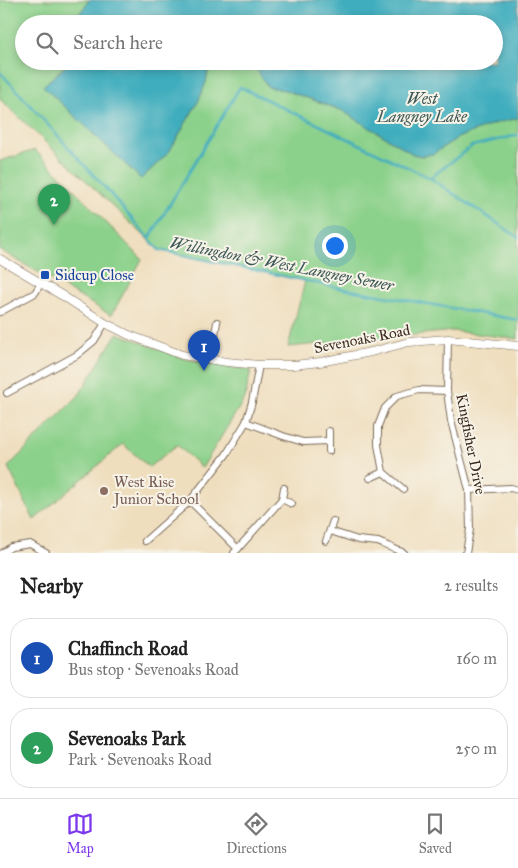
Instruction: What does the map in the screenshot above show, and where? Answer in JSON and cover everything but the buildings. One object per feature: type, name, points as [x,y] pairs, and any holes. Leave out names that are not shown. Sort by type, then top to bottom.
[{"type":"street","name":"Sevenoaks Road","points":[[0,259],[105,323],[129,335],[182,355],[211,360],[259,365],[294,365],[371,352],[409,342],[448,339],[518,346]]},
{"type":"street","points":[[0,312],[36,293],[41,283]]},
{"type":"street","points":[[211,360],[217,322]]},
{"type":"street","points":[[7,393],[77,355],[94,341],[105,323]]},
{"type":"street","name":"Kingfisher Drive","points":[[448,339],[447,391],[451,421],[469,490],[470,529],[466,553]]},
{"type":"street","points":[[144,541],[190,501],[226,455],[246,422],[259,365]]},
{"type":"street","points":[[403,489],[383,472],[378,445],[378,426],[384,408],[397,396],[419,390],[447,391]]},
{"type":"street","points":[[246,422],[303,442],[329,441]]},
{"type":"street","points":[[329,431],[329,451]]},
{"type":"street","points":[[370,478],[383,472]]},
{"type":"street","points":[[190,501],[236,551],[282,499],[284,488]]},
{"type":"street","points":[[469,490],[504,488],[518,490]]},
{"type":"street","points":[[282,499],[292,504]]},
{"type":"street","points":[[326,541],[333,521]]},
{"type":"street","points":[[330,531],[358,540],[378,542],[404,553]]},
{"type":"street","points":[[2,553],[11,547],[30,544],[46,553]]},
{"type":"green space","points":[[0,0],[89,0],[79,15],[15,15],[15,70],[60,70],[43,86],[141,179],[169,152],[199,100],[208,70],[257,70],[268,87],[285,90],[341,110],[413,154],[422,156],[433,154],[457,138],[493,124],[518,110],[518,339],[454,331],[288,347],[305,281],[159,250],[0,99]]},
{"type":"green space","points":[[35,150],[142,259],[111,315],[0,250],[0,161]]},
{"type":"green space","points":[[117,333],[185,359],[251,370],[245,398],[202,468],[177,445],[149,467],[123,444],[34,520],[8,467],[79,395]]},
{"type":"water","name":"West Langney Lake","points":[[89,0],[518,0],[518,118],[493,124],[457,138],[433,154],[422,156],[413,154],[341,110],[285,90],[268,87],[257,70],[503,70],[503,15],[79,15]]},
{"type":"water","points":[[61,70],[208,70],[199,100],[169,152],[141,179],[43,86]]},
{"type":"waterway","name":"Willingdon & West Langney Sewer","points":[[0,72],[159,250],[345,289],[518,320]]},
{"type":"waterway","points":[[149,239],[240,87],[430,178],[518,237]]},
{"type":"waterway","points":[[430,178],[472,146],[518,135]]},
{"type":"place","name":"Sevenoaks Park","points":[[54,225]]},
{"type":"place","name":"Sidcup Close","points":[[45,275]]},
{"type":"place","name":"Chaffinch Road","points":[[204,371]]},
{"type":"place","name":"West Rise Junior School","points":[[104,491]]}]
